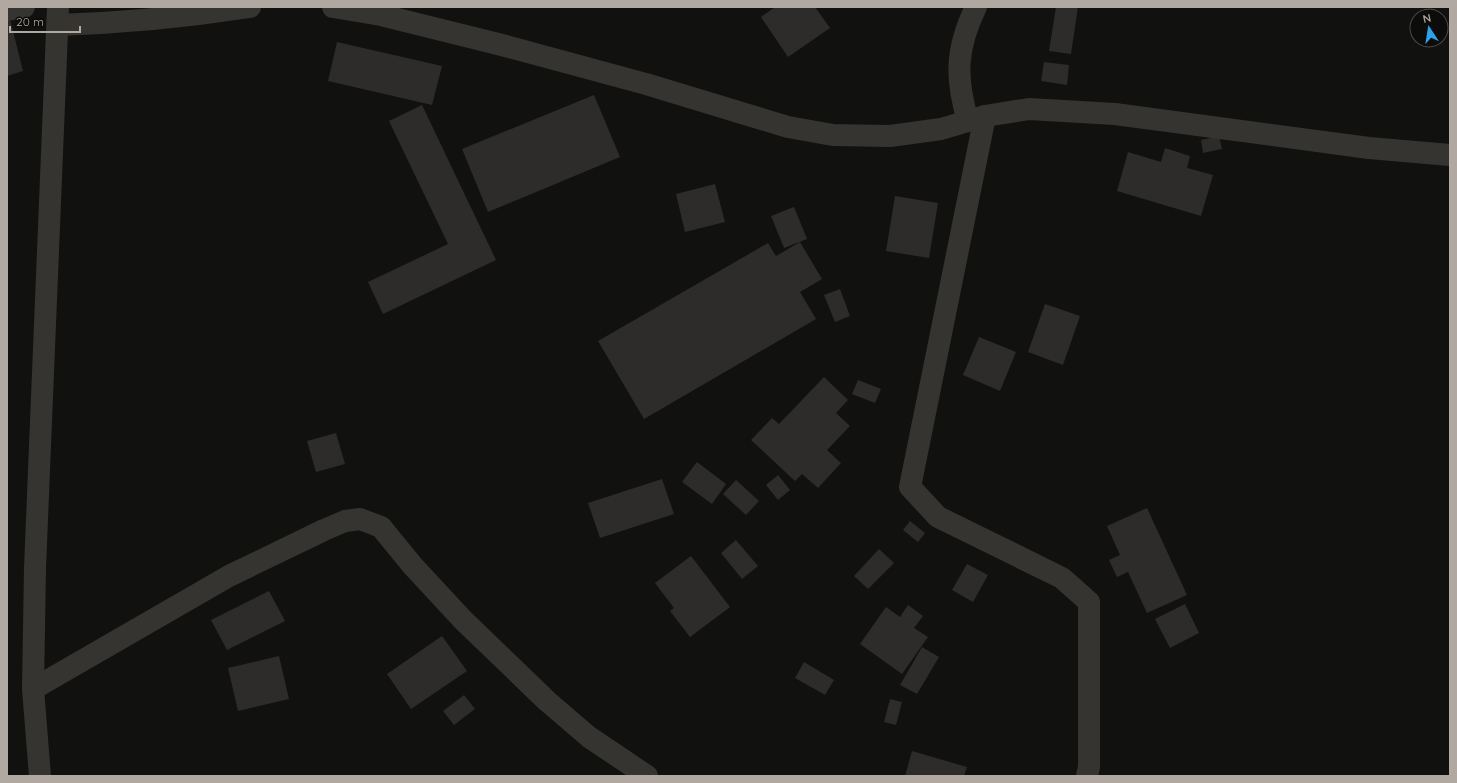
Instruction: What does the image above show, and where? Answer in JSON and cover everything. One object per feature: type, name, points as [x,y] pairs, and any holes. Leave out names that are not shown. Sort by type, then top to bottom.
[{"type":"street","points":[[7,10],[24,7]]},
{"type":"street","points":[[40,776],[33,689],[35,568],[58,16],[115,24],[196,16],[250,7]]},
{"type":"street","points":[[333,7],[381,15],[498,44],[646,84],[788,127],[833,135],[890,136],[941,129],[977,119],[1029,109],[1115,114],[1354,146],[1450,155]]},
{"type":"street","points":[[976,7],[961,46],[958,70],[961,96],[977,119],[910,487],[938,517],[1062,578],[1089,602],[1089,767],[1087,776]]},
{"type":"street","points":[[33,689],[229,576],[324,530],[345,521],[360,519],[381,527],[412,565],[462,620],[548,701],[589,737],[647,776]]},
{"type":"building","points":[[775,7],[815,7],[830,28],[788,57],[761,17]]},
{"type":"building","points":[[1056,7],[1078,7],[1071,54],[1049,51]]},
{"type":"building","points":[[9,15],[23,71],[7,76],[7,16]]},
{"type":"building","points":[[337,42],[442,66],[432,105],[328,81]]},
{"type":"building","points":[[1044,62],[1069,65],[1067,85],[1041,81]]},
{"type":"building","points":[[594,95],[620,157],[488,212],[462,149]]},
{"type":"building","points":[[422,105],[496,260],[383,314],[368,282],[448,244],[389,121]]},
{"type":"building","points":[[1219,136],[1222,149],[1203,153],[1201,140]]},
{"type":"building","points":[[1165,148],[1190,156],[1187,168],[1213,175],[1201,216],[1117,191],[1128,152],[1161,162]]},
{"type":"building","points":[[715,184],[725,222],[685,232],[676,194]]},
{"type":"building","points":[[895,196],[938,203],[929,258],[886,251]]},
{"type":"building","points":[[794,207],[807,239],[784,248],[771,216]]},
{"type":"building","points":[[800,242],[822,279],[800,292],[816,319],[644,419],[598,341],[768,243],[776,256]]},
{"type":"building","points":[[840,289],[850,316],[835,322],[824,295]]},
{"type":"building","points":[[1045,304],[1080,316],[1063,365],[1028,352]]},
{"type":"building","points":[[979,337],[1016,352],[1000,391],[963,375]]},
{"type":"building","points":[[824,377],[848,400],[836,413],[850,426],[827,450],[841,463],[818,488],[802,474],[795,481],[751,440],[772,418],[779,424]]},
{"type":"building","points":[[858,380],[881,389],[875,403],[852,394]]},
{"type":"building","points":[[336,433],[345,464],[316,472],[307,441]]},
{"type":"building","points":[[697,462],[726,484],[712,504],[682,482]]},
{"type":"building","points":[[778,475],[790,490],[778,500],[766,485]]},
{"type":"building","points":[[662,479],[674,514],[600,538],[588,503]]},
{"type":"building","points":[[736,480],[759,501],[746,515],[723,494]]},
{"type":"building","points":[[1147,508],[1187,595],[1147,613],[1128,572],[1117,577],[1109,560],[1120,555],[1107,526]]},
{"type":"building","points":[[910,521],[925,533],[918,542],[903,530]]},
{"type":"building","points":[[736,540],[758,566],[742,579],[721,553]]},
{"type":"building","points":[[879,549],[894,563],[868,589],[854,576]]},
{"type":"building","points":[[691,556],[730,607],[690,637],[670,611],[674,608],[655,583]]},
{"type":"building","points":[[967,564],[988,575],[973,602],[952,590]]},
{"type":"building","points":[[269,591],[285,621],[227,650],[211,620]]},
{"type":"building","points":[[1185,604],[1199,633],[1170,648],[1155,619]]},
{"type":"building","points":[[908,605],[923,616],[914,628],[928,637],[902,674],[860,644],[886,607],[900,617]]},
{"type":"building","points":[[442,636],[467,671],[411,709],[387,674]]},
{"type":"building","points":[[922,647],[939,657],[917,694],[900,685]]},
{"type":"building","points":[[279,656],[289,699],[238,711],[228,668]]},
{"type":"building","points":[[804,662],[834,680],[825,695],[795,678]]},
{"type":"building","points":[[464,695],[475,709],[454,725],[443,711]]},
{"type":"building","points":[[890,699],[902,702],[896,725],[884,722]]},
{"type":"building","points":[[912,751],[967,767],[964,776],[905,776]]}]
